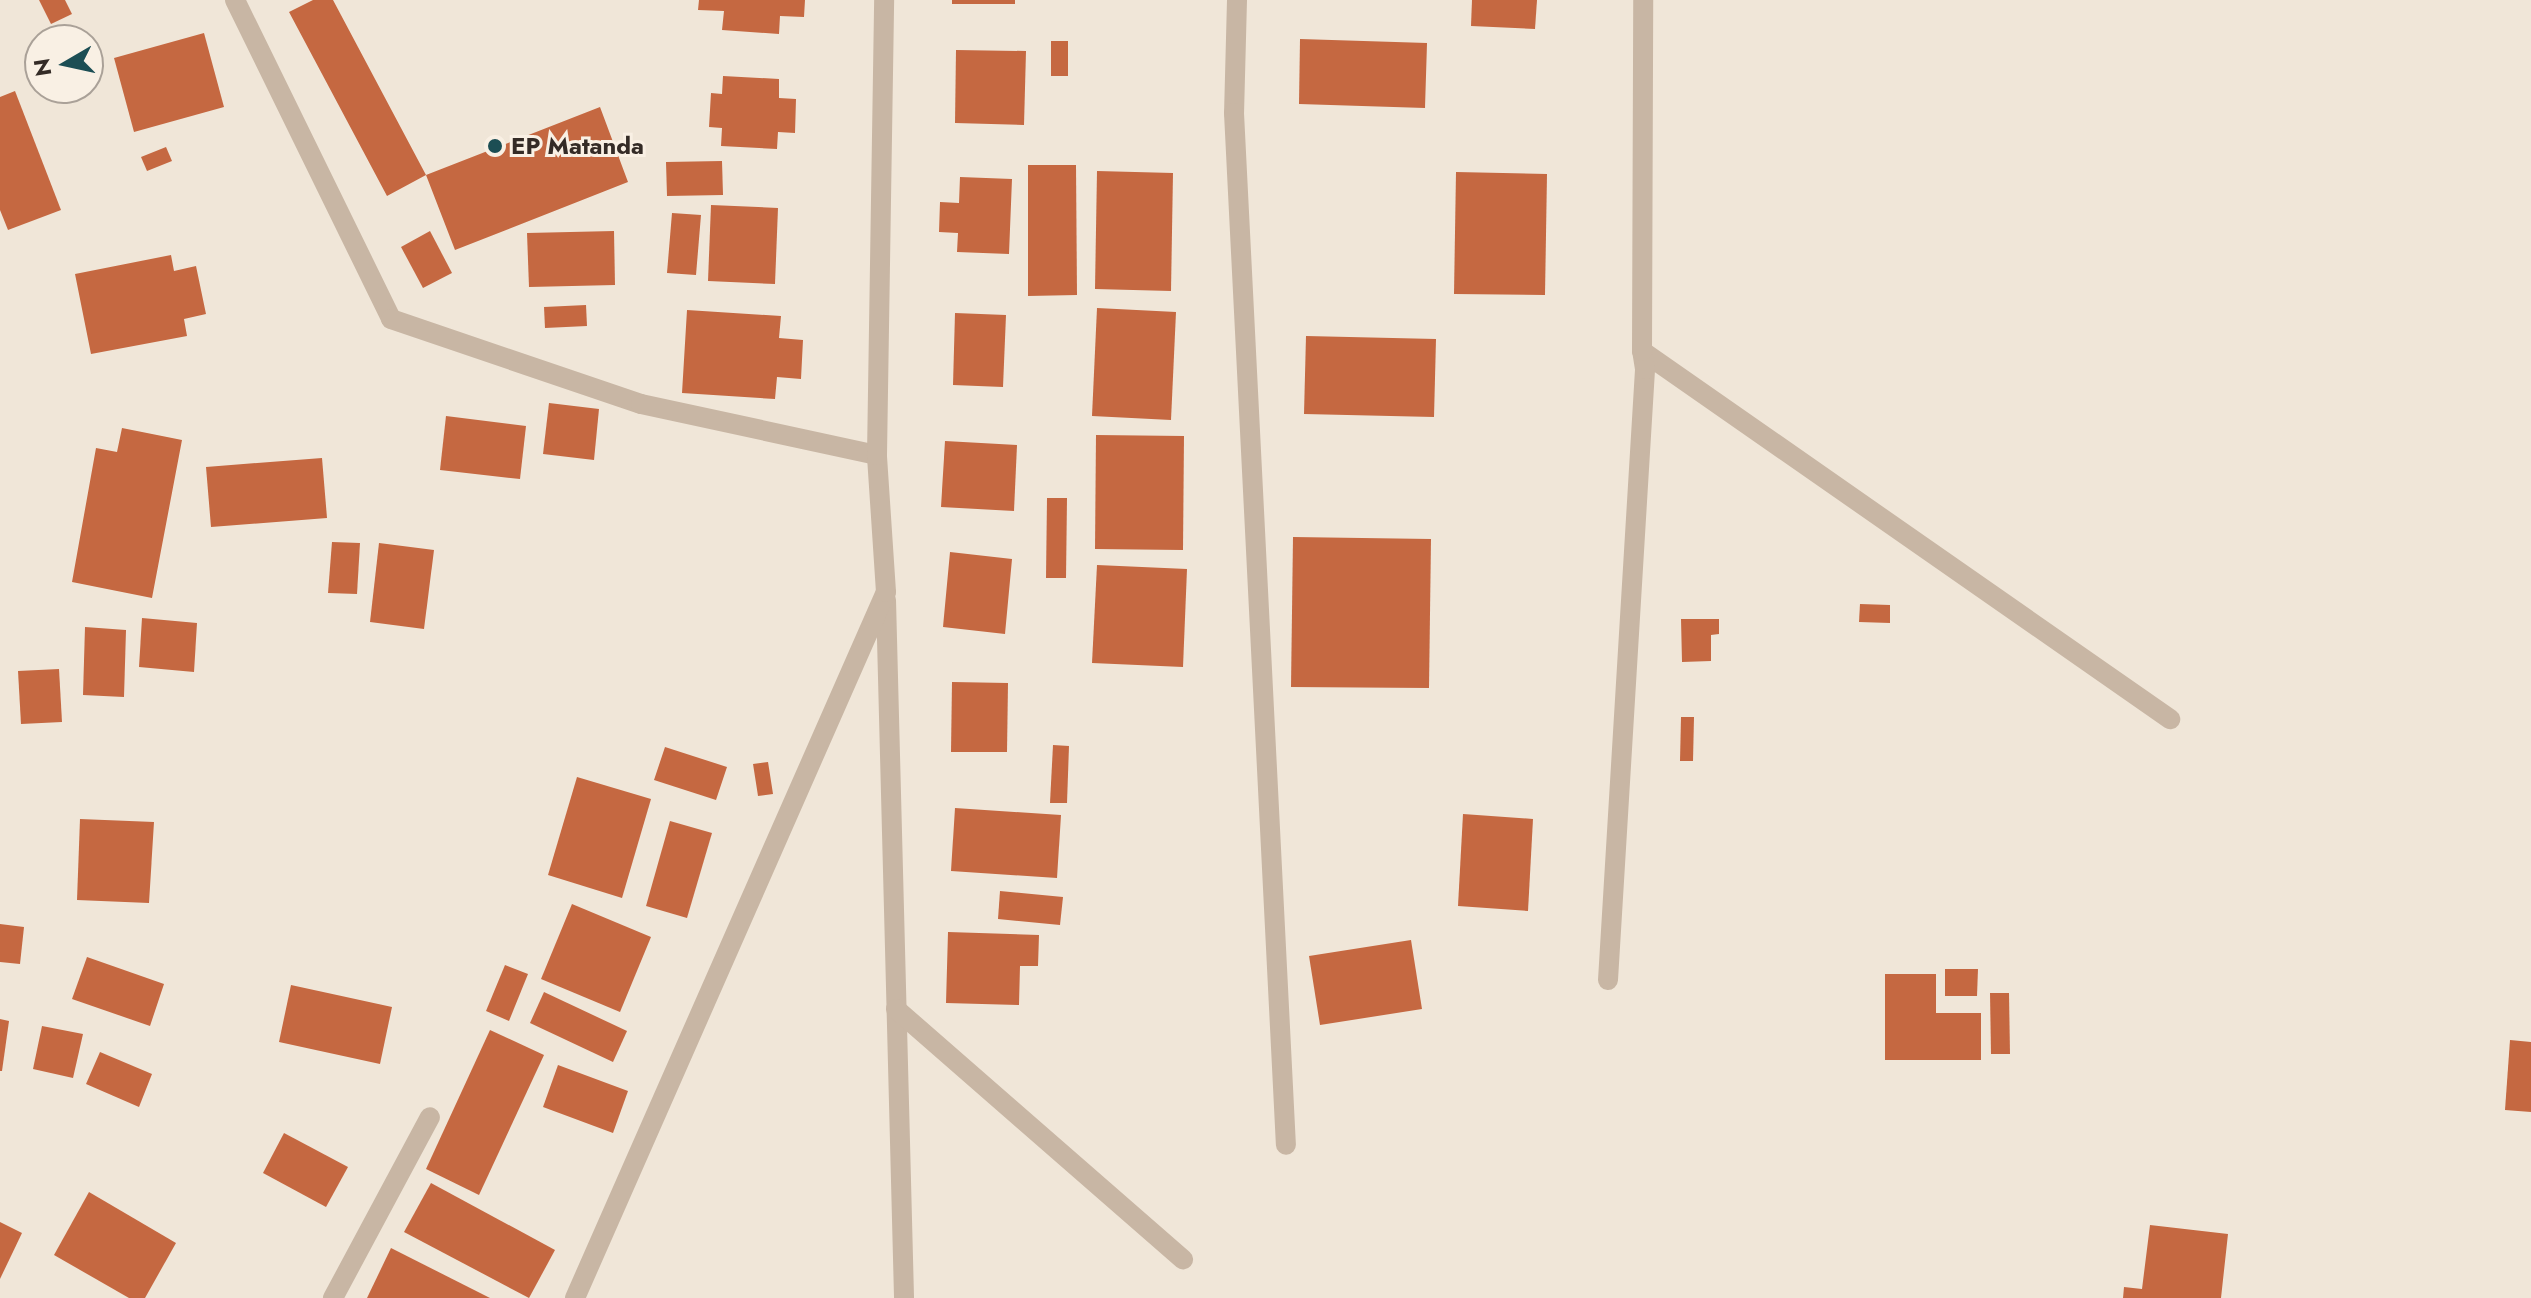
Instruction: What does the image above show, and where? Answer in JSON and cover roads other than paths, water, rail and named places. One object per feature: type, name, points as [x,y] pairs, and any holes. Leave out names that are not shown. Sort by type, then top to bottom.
[{"type":"street","points":[[235,0],[391,319],[641,404],[877,455]]},
{"type":"street","points":[[884,0],[877,455],[886,592],[904,1298]]},
{"type":"street","points":[[1237,0],[1234,113],[1286,1145]]},
{"type":"street","points":[[1608,980],[1645,369],[1642,351],[1643,0]]},
{"type":"street","points":[[1642,351],[2170,719]]},
{"type":"street","points":[[575,1298],[886,592]]},
{"type":"street","points":[[896,1009],[1183,1259]]},
{"type":"street","points":[[333,1298],[430,1117]]},
{"type":"place","name":"EP Matanda","points":[[495,146]]}]
